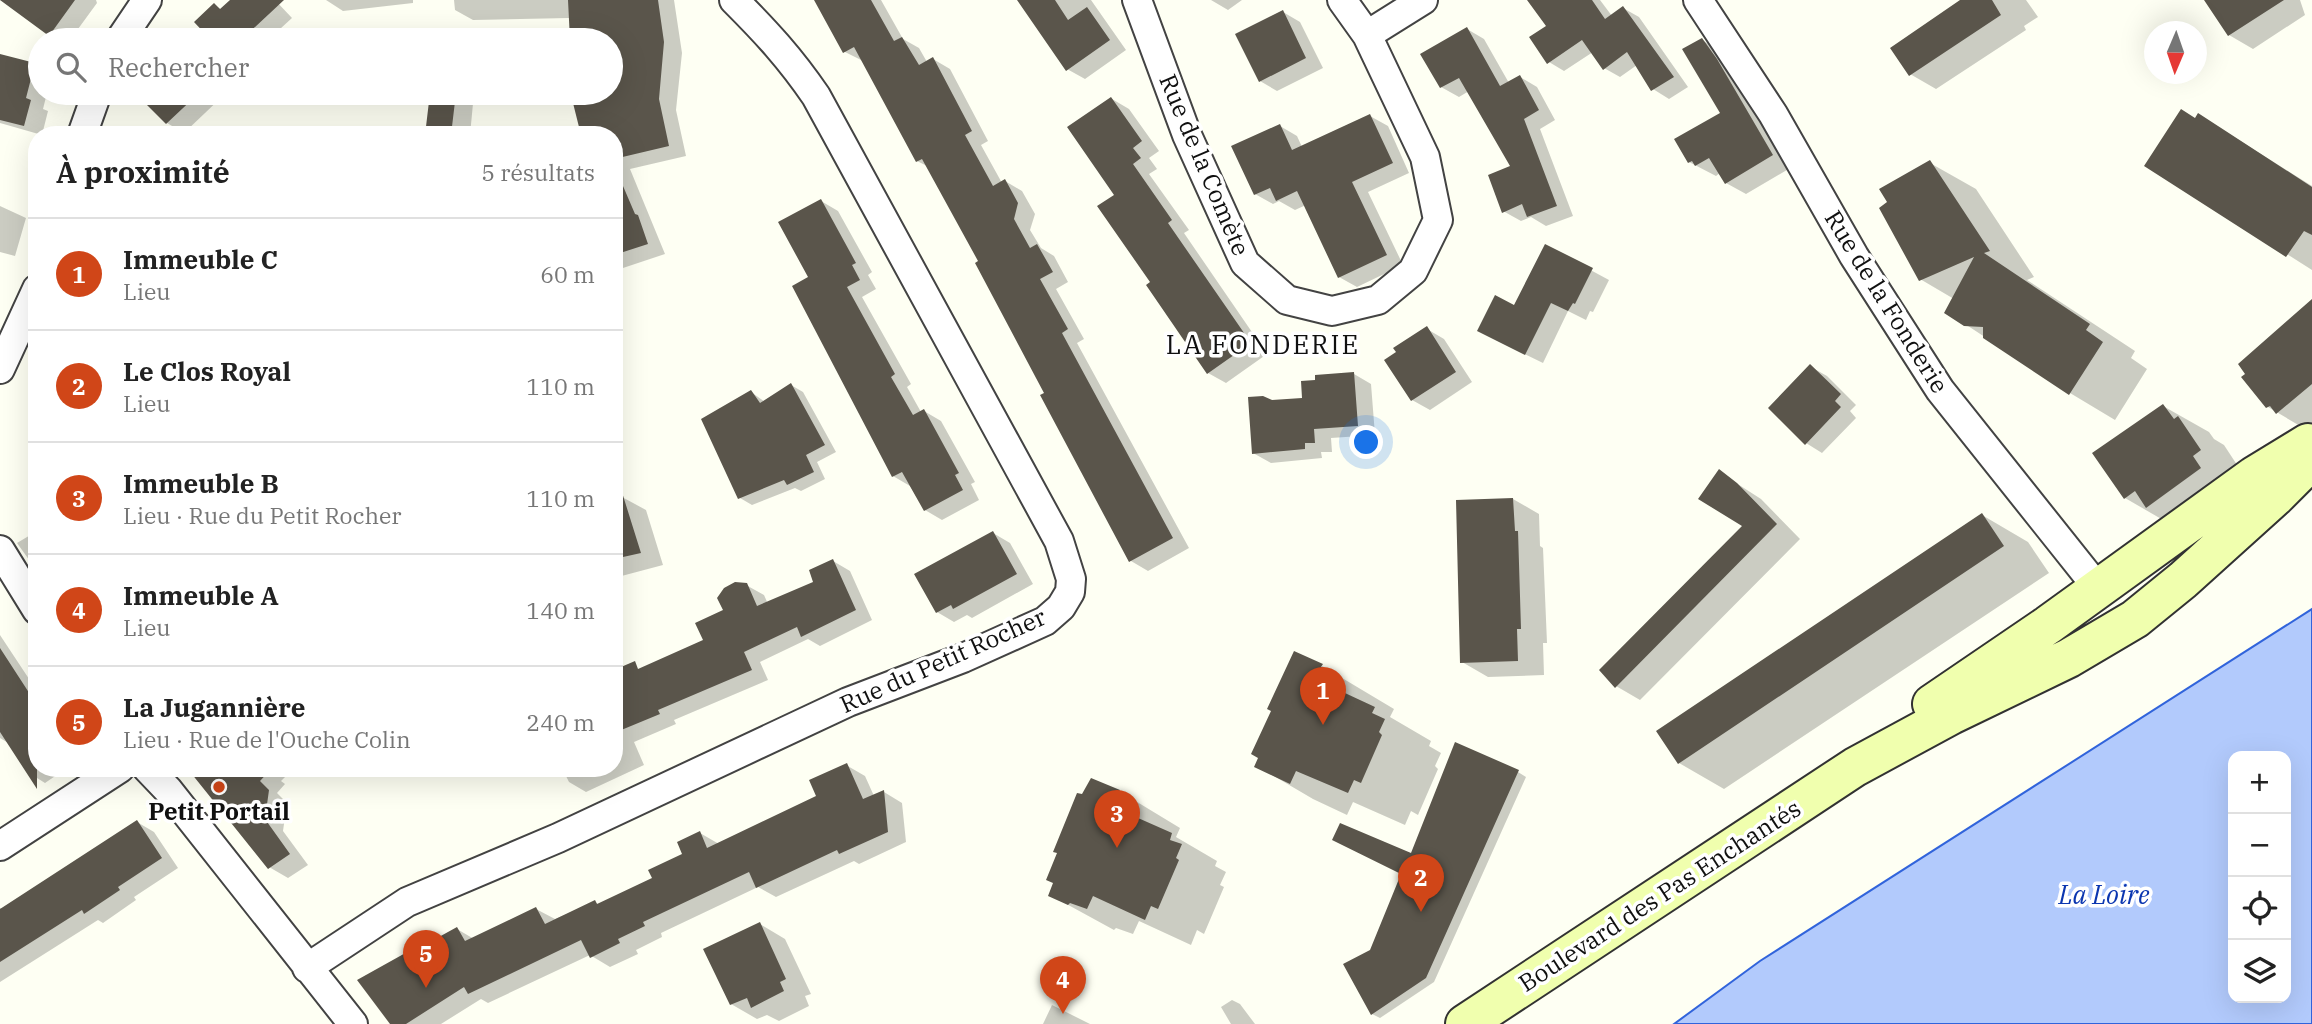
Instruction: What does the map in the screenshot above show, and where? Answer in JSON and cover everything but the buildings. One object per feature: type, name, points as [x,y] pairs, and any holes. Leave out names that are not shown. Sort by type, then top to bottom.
[{"type":"main road","name":"Boulevard des Pas Enchantés","points":[[1855,767],[1944,694],[2048,625],[2254,476],[2312,440]]},
{"type":"main road","name":"Boulevard des Pas Enchantés","points":[[1465,1024],[1855,767],[1951,715],[2069,657],[2135,619],[2173,590],[2312,460]]},
{"type":"main road","points":[[2097,587],[2173,590]]},
{"type":"street","points":[[128,28],[147,0]]},
{"type":"street","name":"Rue du Petit Rocher","points":[[307,968],[407,902],[558,838],[848,702],[963,658],[1045,621],[1061,607],[1070,592],[1072,579],[1059,541],[816,96],[773,38],[734,0]]},
{"type":"street","name":"Rue de la Comète","points":[[1137,0],[1187,135],[1245,263],[1287,300],[1332,311],[1378,300],[1413,271],[1437,220],[1425,157],[1367,35],[1342,0]]},
{"type":"street","points":[[1367,35],[1423,0]]},
{"type":"street","name":"Rue de la Fonderie","points":[[1698,0],[1773,114],[1854,256],[1940,390],[2097,587]]},
{"type":"street","points":[[85,126],[93,105]]},
{"type":"street","points":[[0,369],[28,308]]},
{"type":"street","points":[[0,550],[28,595]]},
{"type":"street","points":[[0,846],[106,777]]},
{"type":"street","points":[[156,777],[353,1024]]},
{"type":"water","name":"La Loire","points":[[2312,609],[2312,1024],[1674,1024],[1760,961]]},
{"type":"place","name":"Immeuble C","points":[[1323,725]]},
{"type":"place","name":"Petit Portail","points":[[219,787]]},
{"type":"place","name":"Immeuble B","points":[[1117,848]]},
{"type":"place","name":"Le Clos Royal","points":[[1421,912]]},
{"type":"place","name":"La Jugannière","points":[[426,988]]},
{"type":"place","name":"Immeuble A","points":[[1063,1014]]},
{"type":"district","name":"LA FONDERIE","points":[[1263,345]]}]
